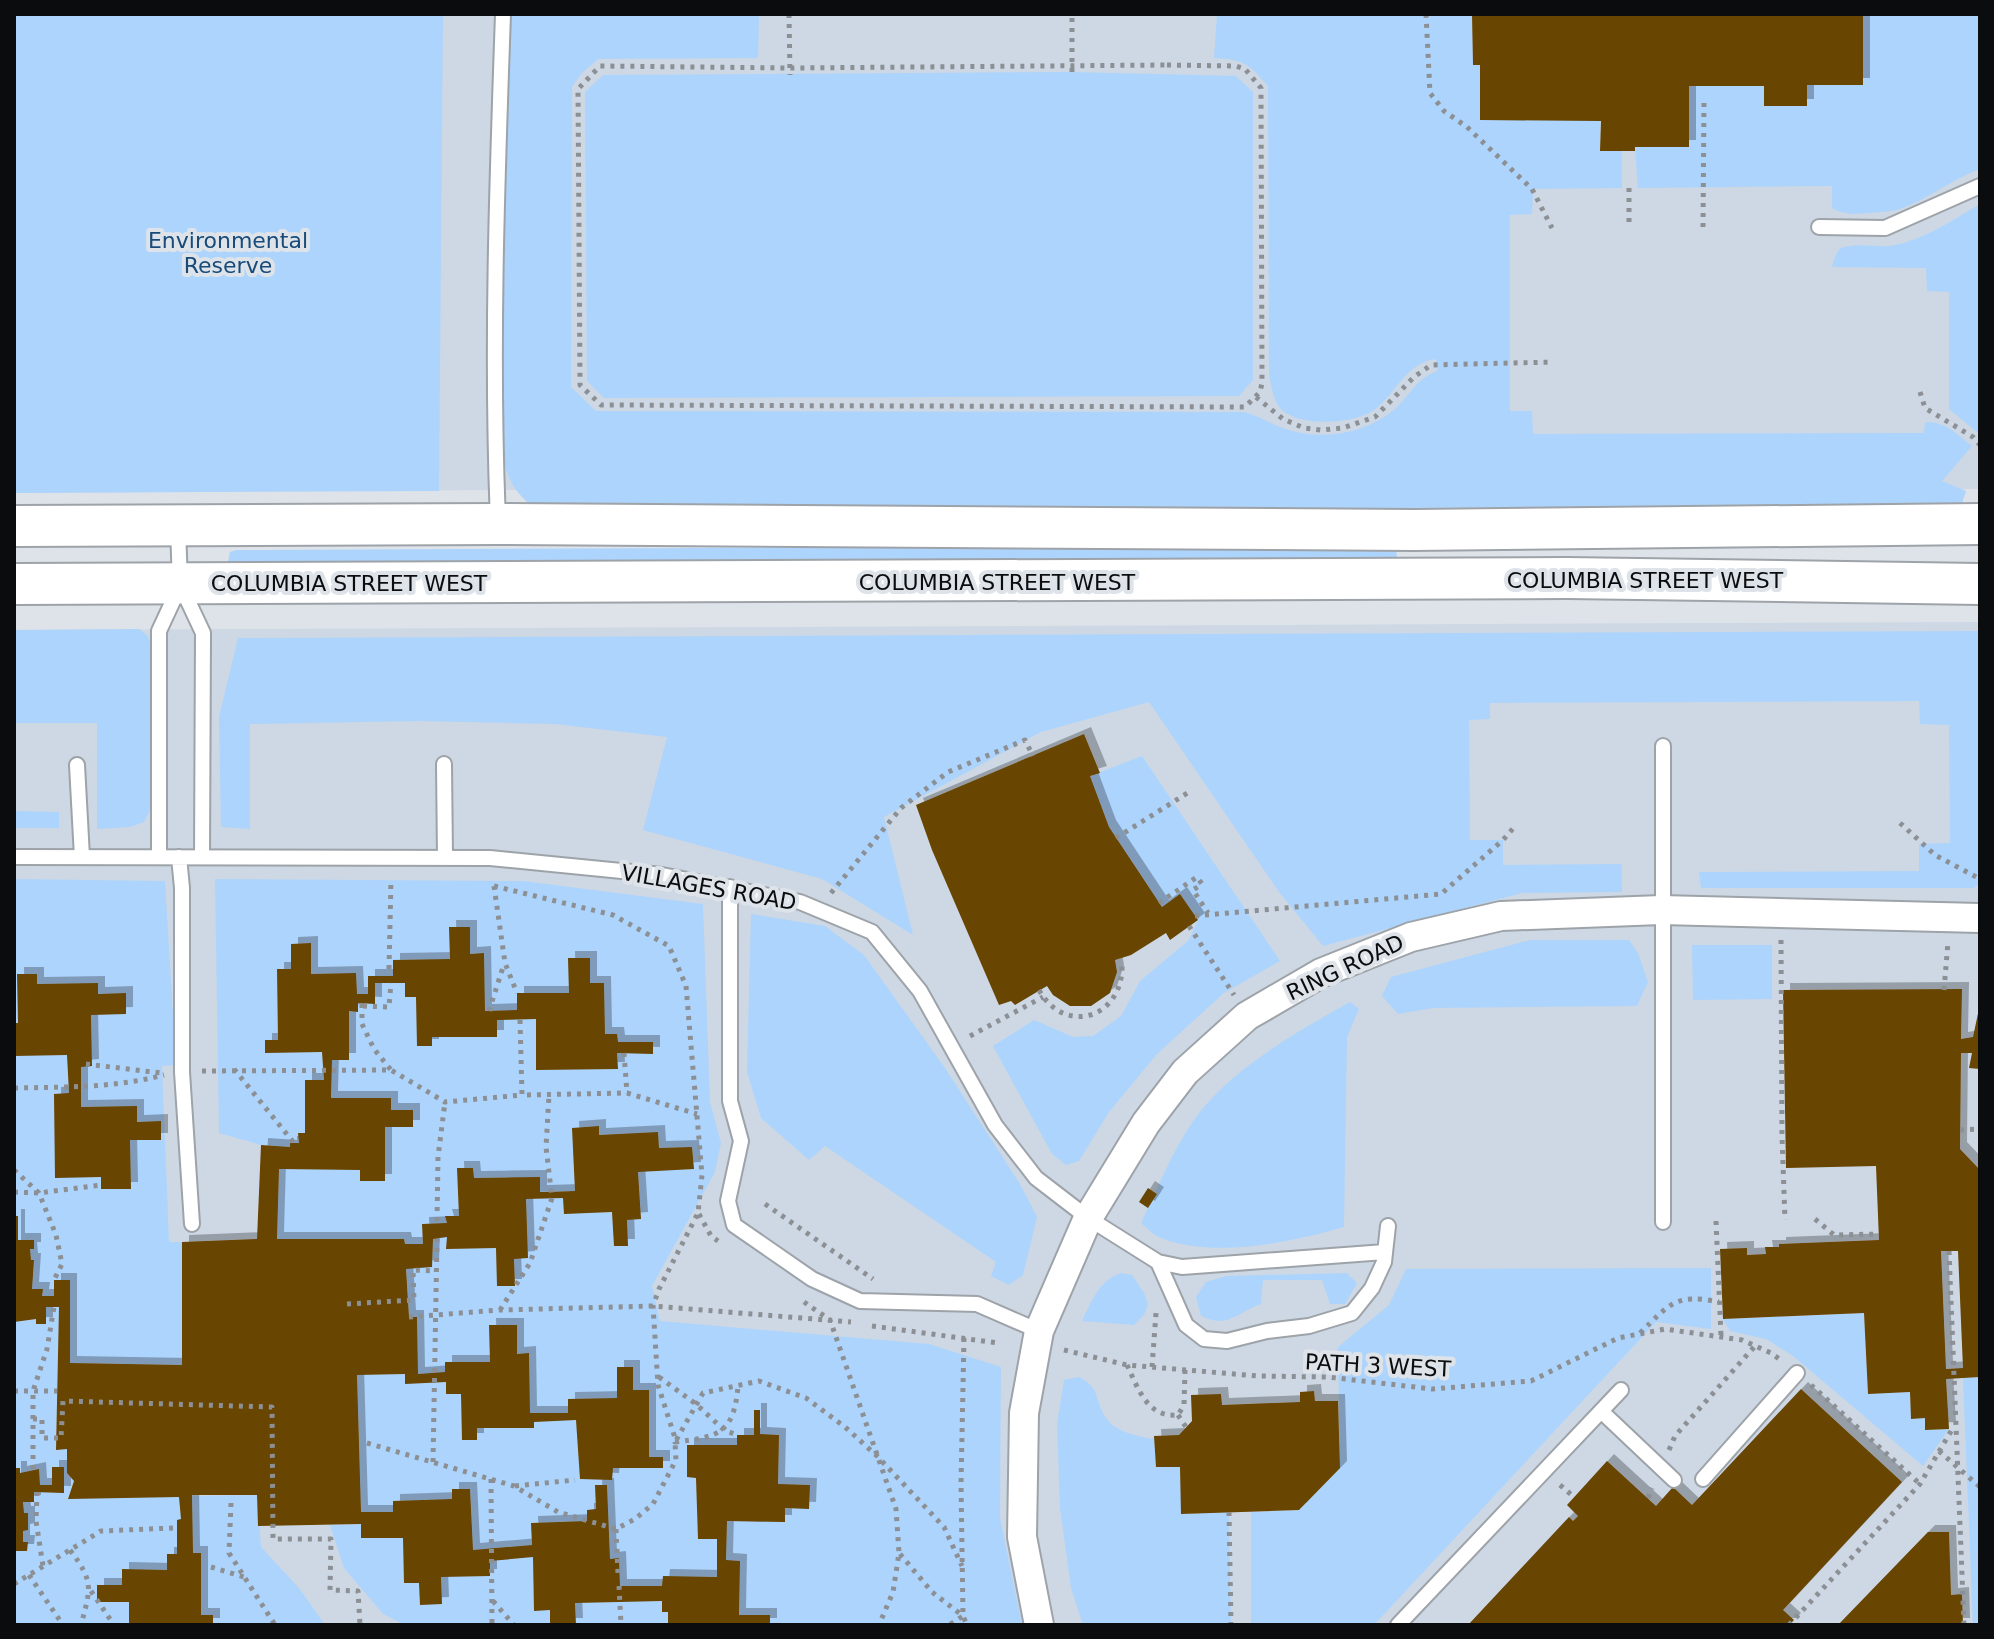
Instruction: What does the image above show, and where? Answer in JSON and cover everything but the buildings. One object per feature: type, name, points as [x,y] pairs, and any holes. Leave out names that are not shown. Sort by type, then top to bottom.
[{"type":"main road","name":"COLUMBIA STREET WEST","points":[[14,526],[498,524],[1414,555],[1567,578],[1980,584]]},
{"type":"main road","name":"COLUMBIA STREET WEST","points":[[14,584],[180,584],[1414,555],[1980,524]]},
{"type":"street","name":"RING ROAD","points":[[1039,1625],[1022,1537],[1024,1413],[1039,1331],[1088,1218],[1146,1123],[1185,1072],[1247,1016],[1321,973],[1411,937],[1501,916],[1661,910],[1980,918]]},
{"type":"lane","points":[[498,524],[495,231],[503,14]]},
{"type":"lane","points":[[1819,227],[1885,228],[1980,186]]},
{"type":"lane","points":[[178,525],[180,584],[203,633],[202,857]]},
{"type":"lane","points":[[159,857],[159,631],[180,584]]},
{"type":"lane","points":[[1663,746],[1663,1222]]},
{"type":"lane","points":[[444,764],[445,858]]},
{"type":"lane","points":[[77,765],[82,857]]},
{"type":"lane","name":"VILLAGES ROAD","points":[[14,857],[490,858],[662,875],[800,902],[872,932],[920,991],[995,1125],[1036,1178],[1088,1218],[1158,1262]]},
{"type":"lane","points":[[179,857],[182,888],[182,1072],[192,1224]]},
{"type":"lane","points":[[730,887],[730,1101],[741,1141],[728,1201],[734,1225],[812,1279],[860,1301],[977,1304],[1039,1331]]},
{"type":"lane","points":[[1158,1262],[1186,1325],[1204,1339],[1227,1341],[1267,1331],[1309,1326],[1352,1313],[1372,1288],[1384,1262],[1388,1226]]},
{"type":"lane","points":[[1158,1262],[1182,1267],[1385,1252]]},
{"type":"lane","points":[[1703,1479],[1797,1373]]},
{"type":"lane","points":[[1398,1625],[1621,1390]]},
{"type":"lane","points":[[1601,1411],[1674,1480]]},
{"type":"path","points":[[789,14],[790,72]]},
{"type":"path","points":[[1072,14],[1072,69]]},
{"type":"path","points":[[1426,14],[1430,93],[1444,111],[1467,127],[1532,189],[1552,228]]},
{"type":"path","points":[[600,66],[790,72],[1236,66],[1245,69],[1261,88],[1262,383],[1256,397],[1245,407],[601,405],[580,385],[579,376],[578,89],[600,66]]},
{"type":"path","points":[[1703,227],[1704,101]]},
{"type":"path","points":[[1629,188],[1629,227]]},
{"type":"path","points":[[1256,397],[1283,419],[1304,428],[1343,428],[1375,417],[1414,377],[1431,365],[1553,362]]},
{"type":"path","points":[[1920,392],[1925,408],[1973,437],[1980,445]]},
{"type":"path","points":[[818,910],[848,869],[901,808],[948,772],[1025,740],[1033,756]]},
{"type":"path","points":[[1116,838],[1189,792]]},
{"type":"path","points":[[1900,823],[1935,855],[1980,879]]},
{"type":"path","points":[[1195,916],[1441,894],[1515,826]]},
{"type":"path","points":[[389,969],[391,858]]},
{"type":"path","points":[[490,858],[505,963],[517,993]]},
{"type":"path","points":[[1159,903],[1197,877],[1202,884],[1193,890],[1208,913]]},
{"type":"path","points":[[367,1443],[514,1486],[558,1512],[616,1529],[653,1504],[676,1460],[675,1442],[658,1376],[653,1306],[698,1213],[702,1175],[686,986],[669,946],[613,915],[494,886]]},
{"type":"path","points":[[1189,926],[1247,1016]]},
{"type":"path","points":[[1781,939],[1785,1220]]},
{"type":"path","points":[[1944,990],[1948,941]]},
{"type":"path","points":[[1039,990],[1056,1011],[1077,1016],[1095,1014],[1109,1005],[1119,992],[1122,962]]},
{"type":"path","points":[[489,1011],[505,963]]},
{"type":"path","points":[[391,983],[389,1007],[362,1005],[362,1024],[374,1049],[391,1070],[445,1102],[522,1095],[627,1093],[697,1114]]},
{"type":"path","points":[[951,1046],[1043,997]]},
{"type":"path","points":[[520,1020],[522,1095]]},
{"type":"path","points":[[624,1053],[627,1093]]},
{"type":"path","points":[[14,1088],[96,1087],[172,1073],[86,1064]]},
{"type":"path","points":[[182,1072],[234,1069],[391,1070]]},
{"type":"path","points":[[234,1069],[294,1143]]},
{"type":"path","points":[[500,1310],[530,1263],[552,1198],[546,1147],[549,1095]]},
{"type":"path","points":[[437,1221],[438,1157],[445,1102]]},
{"type":"path","points":[[1960,1130],[1980,1129]]},
{"type":"path","points":[[14,1170],[39,1193],[56,1235],[62,1264],[54,1280]]},
{"type":"path","points":[[14,1192],[39,1193],[101,1185]]},
{"type":"path","points":[[765,1204],[873,1279]]},
{"type":"path","points":[[1815,1219],[1834,1235],[1879,1234]]},
{"type":"path","points":[[1716,1221],[1721,1336]]},
{"type":"path","points":[[433,1462],[437,1239]]},
{"type":"path","points":[[1949,1251],[1964,1625]]},
{"type":"path","points":[[347,1304],[414,1300],[413,1270],[435,1271]]},
{"type":"path","points":[[1639,1334],[1671,1302],[1696,1297],[1719,1302]]},
{"type":"path","points":[[409,1317],[500,1310],[653,1306],[830,1320],[998,1343]]},
{"type":"path","points":[[33,1469],[33,1391],[47,1349],[54,1307]]},
{"type":"path","points":[[1152,1367],[1156,1310]]},
{"type":"path","points":[[830,1320],[896,1509],[899,1553],[893,1592],[879,1625]]},
{"type":"path","name":"PATH 3 WEST","points":[[1063,1350],[1127,1365],[1258,1376],[1328,1377],[1432,1389],[1531,1381],[1618,1338],[1665,1329],[1721,1336],[1771,1353],[1920,1484]]},
{"type":"path","points":[[964,1338],[961,1483],[963,1616],[967,1625]]},
{"type":"path","points":[[1675,1436],[1755,1346]]},
{"type":"path","points":[[1127,1365],[1140,1393],[1152,1409],[1166,1416],[1178,1415]]},
{"type":"path","points":[[1178,1415],[1184,1405],[1185,1370]]},
{"type":"path","points":[[658,1376],[724,1430],[737,1435]]},
{"type":"path","points":[[675,1442],[703,1393],[759,1381],[806,1398],[877,1456],[944,1527],[962,1566]]},
{"type":"path","points":[[675,1442],[714,1436],[724,1430],[733,1418],[738,1386]]},
{"type":"path","points":[[14,1391],[57,1391]]},
{"type":"path","points":[[33,1419],[42,1419],[42,1438],[61,1438],[63,1401],[272,1407],[273,1539],[331,1539],[330,1590],[358,1591],[360,1625]]},
{"type":"path","points":[[1178,1415],[1186,1427]]},
{"type":"path","points":[[1789,1625],[1920,1484],[1955,1424]]},
{"type":"path","points":[[1939,1451],[1980,1487]]},
{"type":"path","points":[[491,1479],[492,1625]]},
{"type":"path","points":[[514,1486],[575,1480]]},
{"type":"path","points":[[37,1492],[36,1521],[43,1566]]},
{"type":"path","points":[[231,1503],[229,1553],[275,1625]]},
{"type":"path","points":[[1229,1512],[1231,1625]]},
{"type":"path","points":[[14,1584],[101,1531],[173,1528]]},
{"type":"path","points":[[616,1529],[618,1573]]},
{"type":"path","points":[[70,1550],[85,1570],[91,1590],[114,1625]]},
{"type":"path","points":[[899,1553],[932,1592],[963,1616]]},
{"type":"path","points":[[211,1567],[245,1577]]},
{"type":"path","points":[[29,1575],[63,1625]]},
{"type":"path","points":[[619,1586],[621,1625]]},
{"type":"path","points":[[81,1625],[91,1590]]},
{"type":"path","points":[[492,1601],[514,1625]]},
{"type":"path","points":[[949,1625],[963,1616]]},
{"type":"shaded area","points":[[14,14],[1980,14],[1980,489],[14,493]]},
{"type":"shaded area","points":[[1980,622],[1980,1625],[14,1625],[14,630]]},
{"type":"green space","name":"Environmental Reserve","points":[[14,14],[443,14],[439,491],[14,493]]},
{"type":"green space","points":[[508,14],[759,14],[758,58],[598,59],[572,87],[571,387],[596,411],[1243,412],[1283,428],[1328,435],[1371,424],[1396,408],[1419,382],[1437,371],[1436,359],[1416,366],[1382,403],[1365,415],[1342,421],[1303,420],[1283,411],[1277,404],[1269,376],[1268,86],[1245,64],[1214,58],[1217,14],[1472,14],[1473,64],[1479,65],[1601,14],[1600,150],[1622,151],[1622,188],[1533,189],[1532,214],[1510,215],[1510,411],[1532,411],[1533,434],[1924,433],[1925,422],[1932,422],[1950,429],[1972,446],[1942,481],[1966,491],[1961,506],[538,511],[515,488],[499,441]]},
{"type":"green space","points":[[1863,14],[1980,14],[1980,169],[1900,209],[1864,213],[1845,213],[1832,208],[1832,186],[1638,188],[1635,147],[1689,147],[1689,86],[1764,86],[1765,106],[1807,106],[1807,85],[1863,84]]},
{"type":"green space","points":[[1072,72],[1236,76],[1253,92],[1253,380],[1239,396],[604,398],[587,381],[585,92],[603,75]]},
{"type":"green space","points":[[1980,204],[1978,433],[1949,409],[1949,292],[1927,291],[1926,268],[1832,267],[1841,248],[1855,245],[1889,246],[1913,240]]},
{"type":"green space","points":[[1396,546],[1397,559],[234,569],[228,562],[230,552],[236,550]]},
{"type":"green space","points":[[139,629],[151,643],[151,809],[144,822],[130,827],[97,829],[97,723],[14,723],[14,630]]},
{"type":"green space","points":[[1980,631],[1980,882],[1974,888],[1701,888],[1699,872],[1919,871],[1919,844],[1950,843],[1949,725],[1920,724],[1919,701],[1490,703],[1490,719],[1469,720],[1470,840],[1503,840],[1503,865],[1622,864],[1622,892],[1522,893],[1323,946],[1279,892],[1149,702],[1041,732],[884,817],[913,935],[822,879],[643,830],[667,737],[555,724],[419,721],[250,724],[250,829],[221,827],[219,717],[238,638]]},
{"type":"green space","points":[[1142,756],[1280,961],[1224,993],[1157,1054],[1109,1112],[1079,1161],[1066,1165],[1052,1154],[993,1046],[1034,1020],[1073,1037],[1093,1036],[1121,1016],[1140,981],[1189,940],[1198,920],[1180,894],[1162,907],[1109,827],[1090,776]]},
{"type":"green space","points":[[14,811],[59,812],[59,828],[14,828]]},
{"type":"green space","points":[[14,879],[165,881],[176,1065],[162,1066],[169,1242],[182,1242],[182,1365],[58,1363],[56,1449],[67,1449],[67,1473],[74,1481],[68,1498],[257,1495],[261,1547],[299,1588],[325,1625],[14,1625]]},
{"type":"green space","points":[[215,879],[523,881],[703,904],[710,1102],[721,1143],[715,1172],[652,1286],[660,1321],[929,1344],[1001,1367],[1000,1518],[1022,1625],[405,1625],[383,1614],[344,1568],[330,1525],[361,1524],[357,1375],[418,1373],[417,1318],[409,1317],[405,1244],[403,1239],[277,1239],[279,1169],[289,1169],[290,1147],[261,1145],[219,1133]]},
{"type":"green space","points":[[751,914],[825,926],[864,955],[945,1068],[1020,1184],[1037,1217],[1023,1275],[1009,1285],[991,1276],[996,1262],[825,1146],[809,1160],[761,1118],[747,1072]]},
{"type":"green space","points":[[1530,940],[1629,940],[1638,953],[1648,982],[1637,1006],[1433,1008],[1398,1014],[1382,996],[1391,977]]},
{"type":"green space","points":[[1692,945],[1772,945],[1772,999],[1693,1000]]},
{"type":"green space","points":[[1350,1002],[1359,1009],[1347,1037],[1344,1227],[1277,1243],[1228,1248],[1182,1244],[1161,1238],[1141,1223],[1179,1144],[1209,1102],[1266,1053]]},
{"type":"green space","points":[[1711,1268],[1711,1329],[1656,1322],[1374,1625],[1251,1625],[1251,1512],[1299,1510],[1340,1468],[1338,1347],[1389,1305],[1406,1269]]},
{"type":"green space","points":[[1121,1273],[1132,1275],[1144,1293],[1148,1304],[1144,1315],[1134,1325],[1082,1321],[1101,1286]]},
{"type":"green space","points":[[1347,1273],[1357,1283],[1345,1304],[1330,1304],[1322,1280],[1263,1280],[1261,1304],[1218,1321],[1201,1316],[1196,1297],[1206,1282],[1226,1276]]},
{"type":"green space","points":[[1864,1313],[1868,1394],[1910,1392],[1911,1419],[1925,1418],[1925,1430],[1949,1429],[1923,1466],[1793,1356],[1766,1339],[1730,1331],[1723,1319]]},
{"type":"green space","points":[[1079,1377],[1094,1390],[1102,1412],[1115,1427],[1152,1439],[1154,1436],[1156,1467],[1180,1467],[1182,1514],[1229,1512],[1231,1625],[1083,1625],[1071,1588],[1060,1508],[1057,1424],[1064,1380]]},
{"type":"green space","points":[[1980,1377],[1980,1625],[1973,1625],[1963,1378]]}]
